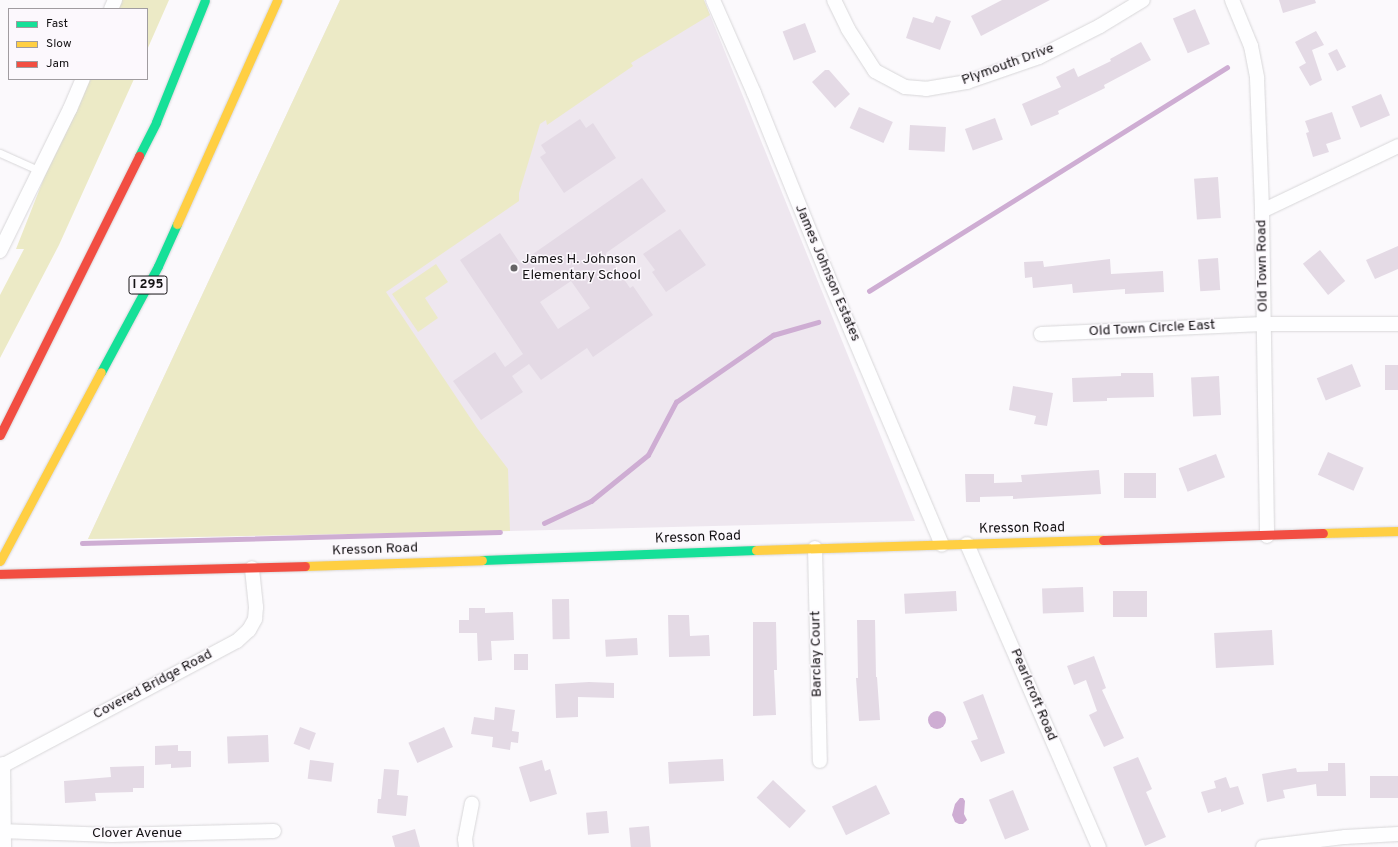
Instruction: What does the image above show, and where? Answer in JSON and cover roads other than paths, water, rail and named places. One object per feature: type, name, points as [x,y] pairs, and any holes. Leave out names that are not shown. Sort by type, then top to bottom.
[{"type":"main road","points":[[0,435],[156,122],[205,0]]},
{"type":"main road","name":"I 295","points":[[0,561],[158,266],[277,0]]},
{"type":"main road","name":"Kresson Road","points":[[0,574],[252,568],[815,548],[1268,536],[1398,531]]},
{"type":"street","name":"James Johnson Estates","points":[[713,0],[751,86],[827,274],[942,545]]},
{"type":"street","name":"Plymouth Drive","points":[[834,0],[848,28],[875,71],[905,87],[926,89],[967,82],[1039,57],[1100,26],[1142,0]]},
{"type":"street","name":"Old Town Road","points":[[1232,0],[1252,46],[1257,78],[1262,211],[1268,536]]},
{"type":"street","points":[[0,251],[70,109],[83,80]]},
{"type":"street","points":[[1262,211],[1398,146]]},
{"type":"street","name":"Old Town Circle East","points":[[1041,334],[1263,324],[1398,324]]},
{"type":"street","name":"Pearlcroft Road","points":[[966,544],[1099,847]]},
{"type":"street","name":"Barclay Court","points":[[815,548],[820,761]]},
{"type":"street","name":"Covered Bridge Road","points":[[2,765],[237,640],[249,630],[255,619],[256,607],[252,568]]},
{"type":"street","points":[[2,765],[2,831],[4,847]]},
{"type":"street","points":[[466,847],[465,839],[472,804]]},
{"type":"street","name":"Clover Avenue","points":[[2,831],[112,835],[274,831]]},
{"type":"street","points":[[1263,847],[1346,842],[1398,834]]},
{"type":"lane","points":[[0,154],[40,171]]},
{"type":"waterway","points":[[869,291],[1227,67]]},
{"type":"waterway","points":[[544,523],[591,501],[648,455],[676,402],[773,335],[818,322]]},
{"type":"waterway","points":[[82,543],[500,532]]},
{"type":"place","name":"James H. Johnson Elementary School","points":[[514,268]]}]
